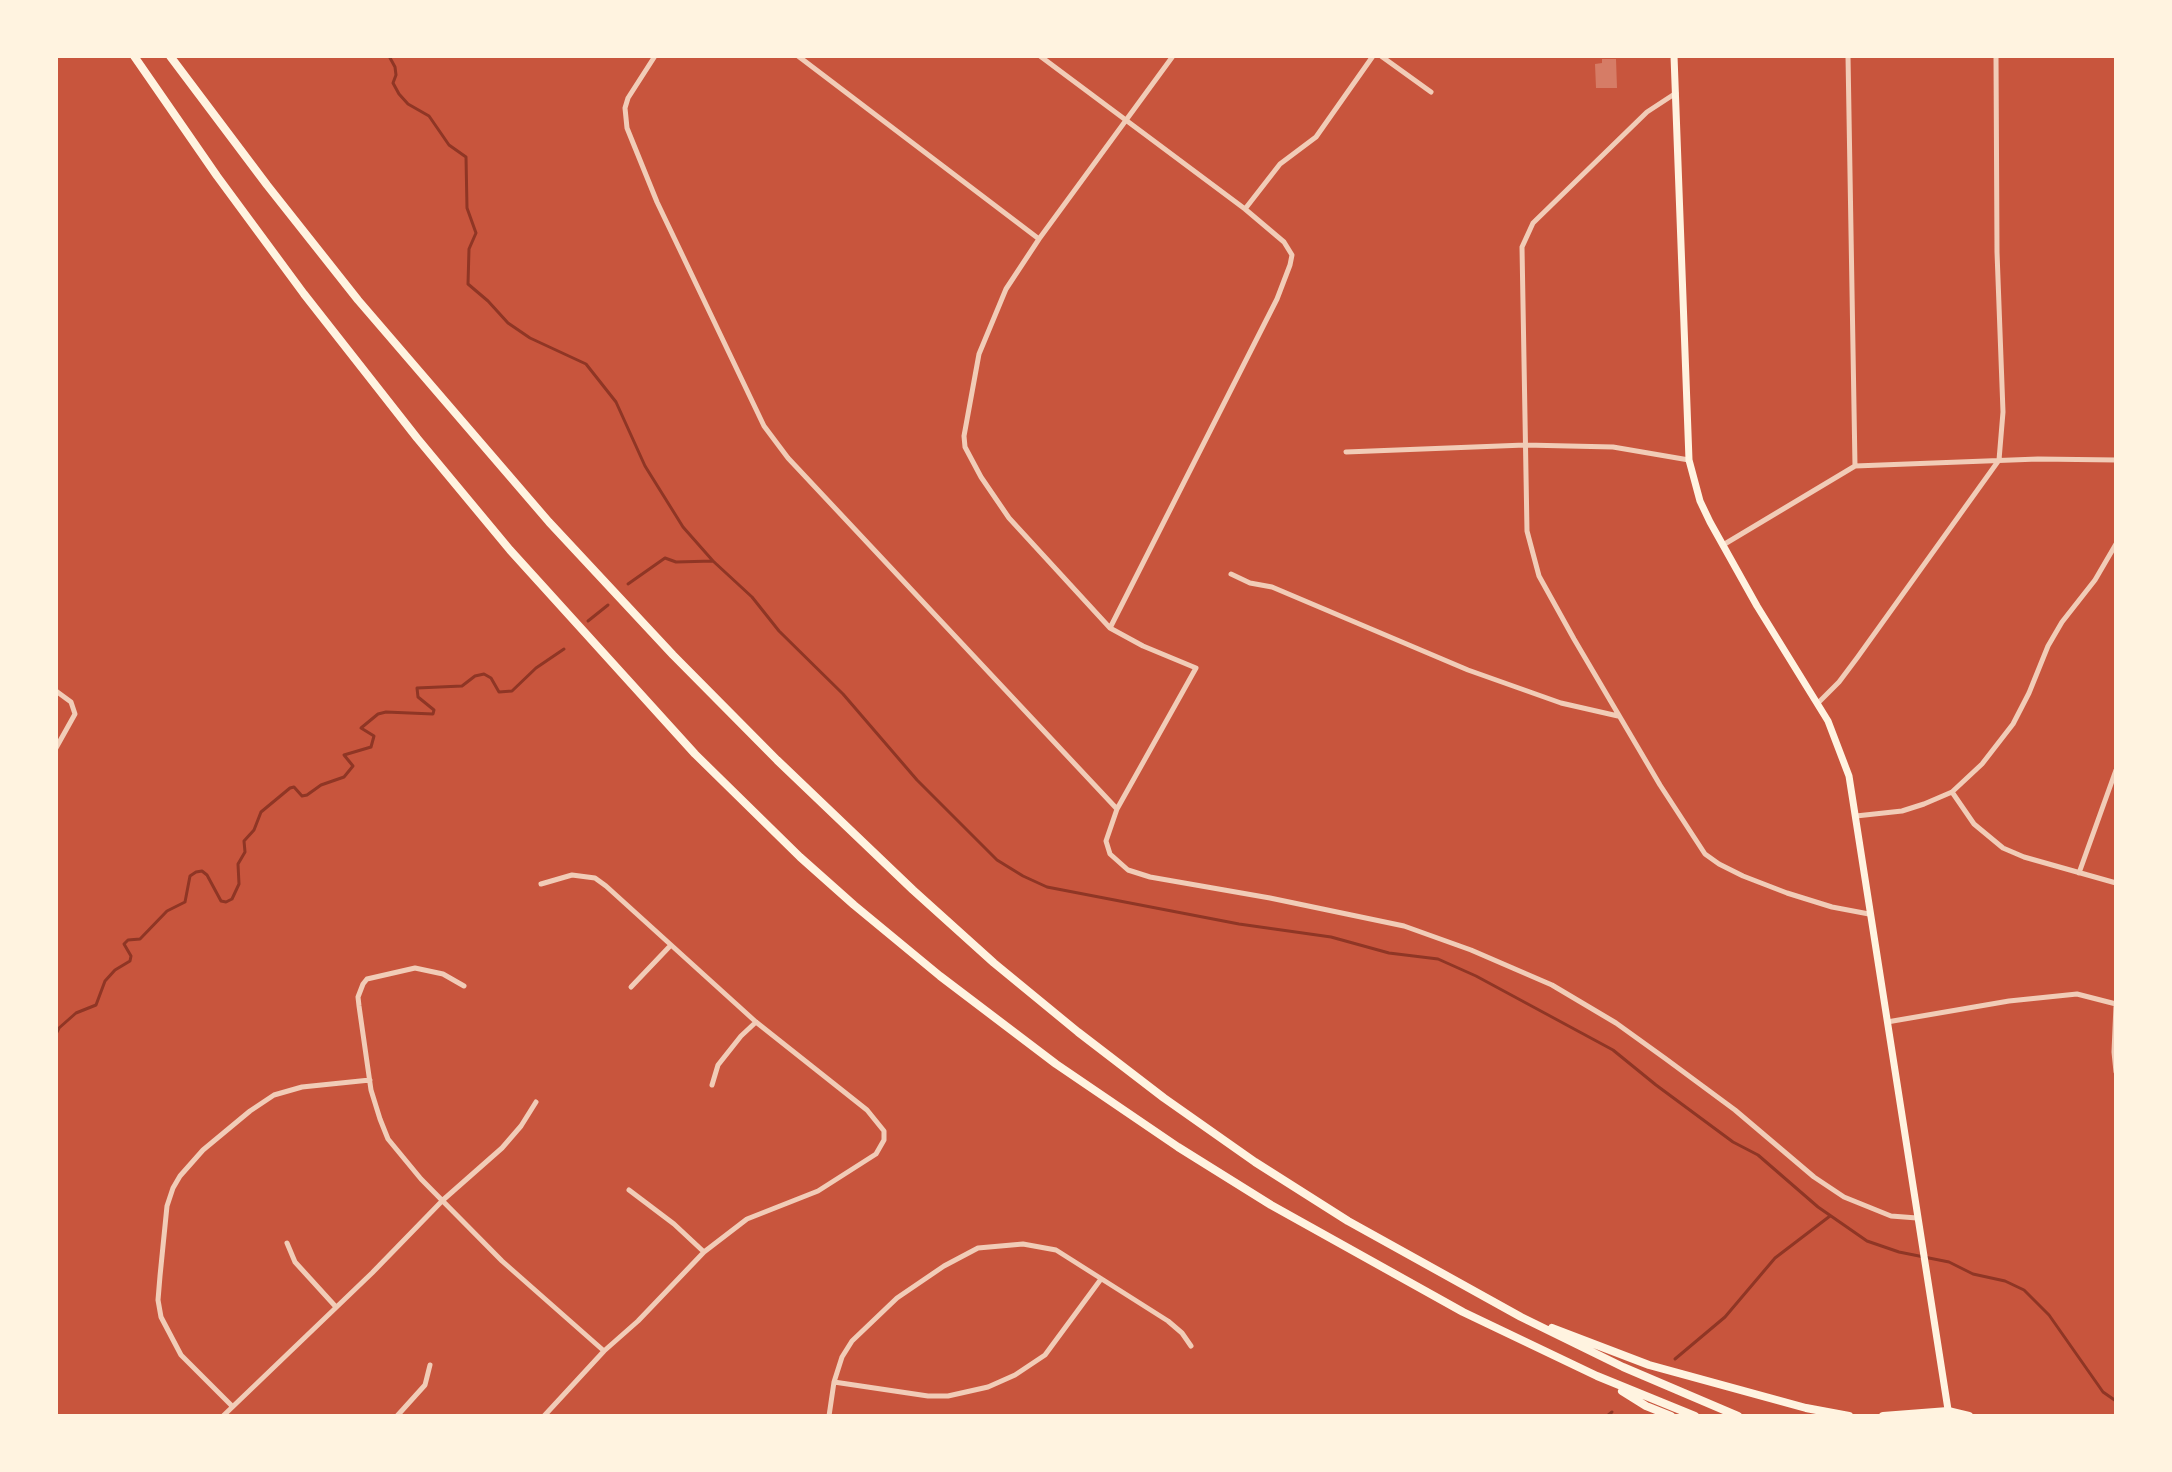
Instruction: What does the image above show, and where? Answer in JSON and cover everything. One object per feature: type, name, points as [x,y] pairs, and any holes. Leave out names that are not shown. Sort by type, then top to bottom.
[{"type":"highway","points":[[134,56],[296,285],[463,494],[645,701],[720,780],[800,857],[978,1006],[1178,1147],[1302,1224],[1397,1278],[1597,1376],[1695,1416]]},
{"type":"highway","points":[[170,56],[358,300],[524,495],[698,681],[913,890],[1059,1017],[1205,1127],[1348,1221],[1521,1317],[1623,1367],[1738,1416]]},
{"type":"highway","points":[[1521,1317],[1635,1361],[1806,1408],[1849,1416]]},
{"type":"highway","points":[[1597,1376],[1646,1406],[1671,1416]]},
{"type":"highway","points":[[1883,1416],[1949,1413],[1969,1416]]},
{"type":"main road","points":[[1674,56],[1689,460],[1700,501],[1722,546],[1828,721],[1845,760],[1949,1413]]},
{"type":"street","points":[[655,56],[628,98],[625,108],[627,128],[657,202],[764,426],[788,458],[1117,809]]},
{"type":"street","points":[[798,56],[1039,239]]},
{"type":"street","points":[[1040,56],[1245,209],[1289,248],[1290,265],[1277,299],[1110,628]]},
{"type":"street","points":[[1173,56],[1006,289],[979,354],[966,418],[965,447],[1009,518],[1110,628],[1143,646],[1196,668],[1117,809],[1106,841],[1110,854],[1128,870],[1150,877],[1404,926],[1509,965],[1552,985],[1616,1023],[1735,1110],[1814,1177],[1844,1197],[1891,1216],[1917,1218]]},
{"type":"street","points":[[1245,209],[1280,164],[1316,137],[1373,56]]},
{"type":"street","points":[[1381,56],[1431,92]]},
{"type":"street","points":[[1848,56],[1855,466]]},
{"type":"street","points":[[1817,704],[1857,658],[1999,460],[2003,412],[1997,252],[1996,56]]},
{"type":"street","points":[[1677,93],[1647,112],[1533,223],[1526,235],[1521,258],[1527,531],[1539,576],[1619,716],[1705,854],[1719,864],[1787,893],[1869,914]]},
{"type":"street","points":[[1346,452],[1525,445],[1613,447],[1689,460]]},
{"type":"street","points":[[1722,546],[1855,466],[1999,460],[2116,460]]},
{"type":"street","points":[[1856,816],[1902,811],[1952,792],[1982,764],[2013,724],[2048,646],[2062,622],[2095,580],[2116,544]]},
{"type":"street","points":[[1231,574],[1250,583],[1272,587],[1468,670],[1561,703],[1619,716]]},
{"type":"street","points":[[56,691],[71,702],[75,714],[56,748]]},
{"type":"street","points":[[2079,873],[2116,770]]},
{"type":"street","points":[[1952,792],[1974,824],[2003,848],[2116,883]]},
{"type":"street","points":[[541,884],[572,875],[595,878],[621,897],[756,1022],[867,1110],[884,1131],[884,1140],[876,1154],[818,1191],[747,1219],[704,1252],[649,1310],[604,1351],[544,1416]]},
{"type":"street","points":[[631,987],[671,945]]},
{"type":"street","points":[[464,986],[443,974],[415,968],[367,979],[358,997],[370,1080],[380,1119],[388,1139],[421,1179],[502,1261],[604,1351]]},
{"type":"street","points":[[1887,1022],[2009,1001],[2077,994],[2116,1005],[2116,1072]]},
{"type":"street","points":[[712,1085],[718,1065],[756,1022]]},
{"type":"street","points":[[232,1406],[181,1355],[161,1317],[158,1300],[160,1276],[167,1206],[173,1188],[203,1150],[274,1095],[302,1087],[370,1080]]},
{"type":"street","points":[[223,1416],[443,1200],[502,1148],[536,1102]]},
{"type":"street","points":[[629,1190],[674,1224],[704,1252]]},
{"type":"street","points":[[287,1243],[295,1262],[336,1307]]},
{"type":"street","points":[[829,1416],[834,1382],[842,1357],[852,1341],[920,1282],[978,1248],[1023,1244],[1056,1250],[1168,1321],[1191,1346]]},
{"type":"street","points":[[834,1382],[928,1396],[948,1396],[988,1387],[1015,1375],[1045,1355],[1101,1279]]},
{"type":"street","points":[[397,1416],[425,1385],[430,1365]]},
{"type":"building","points":[[1602,59],[1616,59],[1617,88],[1596,88],[1595,64],[1602,63]]},
{"type":"waterway","points":[[389,56],[395,67],[393,83],[399,94],[408,104],[429,116],[449,145],[466,157],[467,208],[476,233],[469,249],[468,284],[508,323],[530,338],[586,364],[616,402],[645,466],[683,527],[713,561],[752,597],[779,631],[843,694],[917,780],[997,860],[1047,887],[1239,924],[1331,937],[1389,953],[1438,959],[1476,976],[1613,1050],[1733,1142],[1758,1155],[1818,1207],[1867,1241],[1899,1252],[1949,1262],[1973,1274],[2005,1281],[2024,1290],[2049,1315],[2103,1392],[2116,1401]]},
{"type":"waterway","points":[[628,584],[665,558],[676,562],[713,561]]},
{"type":"waterway","points":[[588,621],[608,605]]},
{"type":"waterway","points":[[56,1034],[76,1013],[96,1005],[105,981],[130,961],[131,956],[124,944],[128,940],[140,939],[167,911],[185,902],[190,876],[202,871],[221,901],[232,899],[239,884],[238,864],[245,852],[244,841],[254,830],[261,812],[290,788],[294,787],[302,796],[307,795],[321,785],[344,777],[353,766],[344,755],[371,747],[374,736],[361,728],[378,714],[433,714],[434,710],[418,697],[417,688],[462,686],[475,676],[484,674],[491,678],[499,692],[512,691],[536,668],[564,649]]},
{"type":"waterway","points":[[1675,1359],[1725,1317],[1775,1258],[1830,1216]]},
{"type":"waterway","points":[[1607,1416],[1612,1412]]}]
